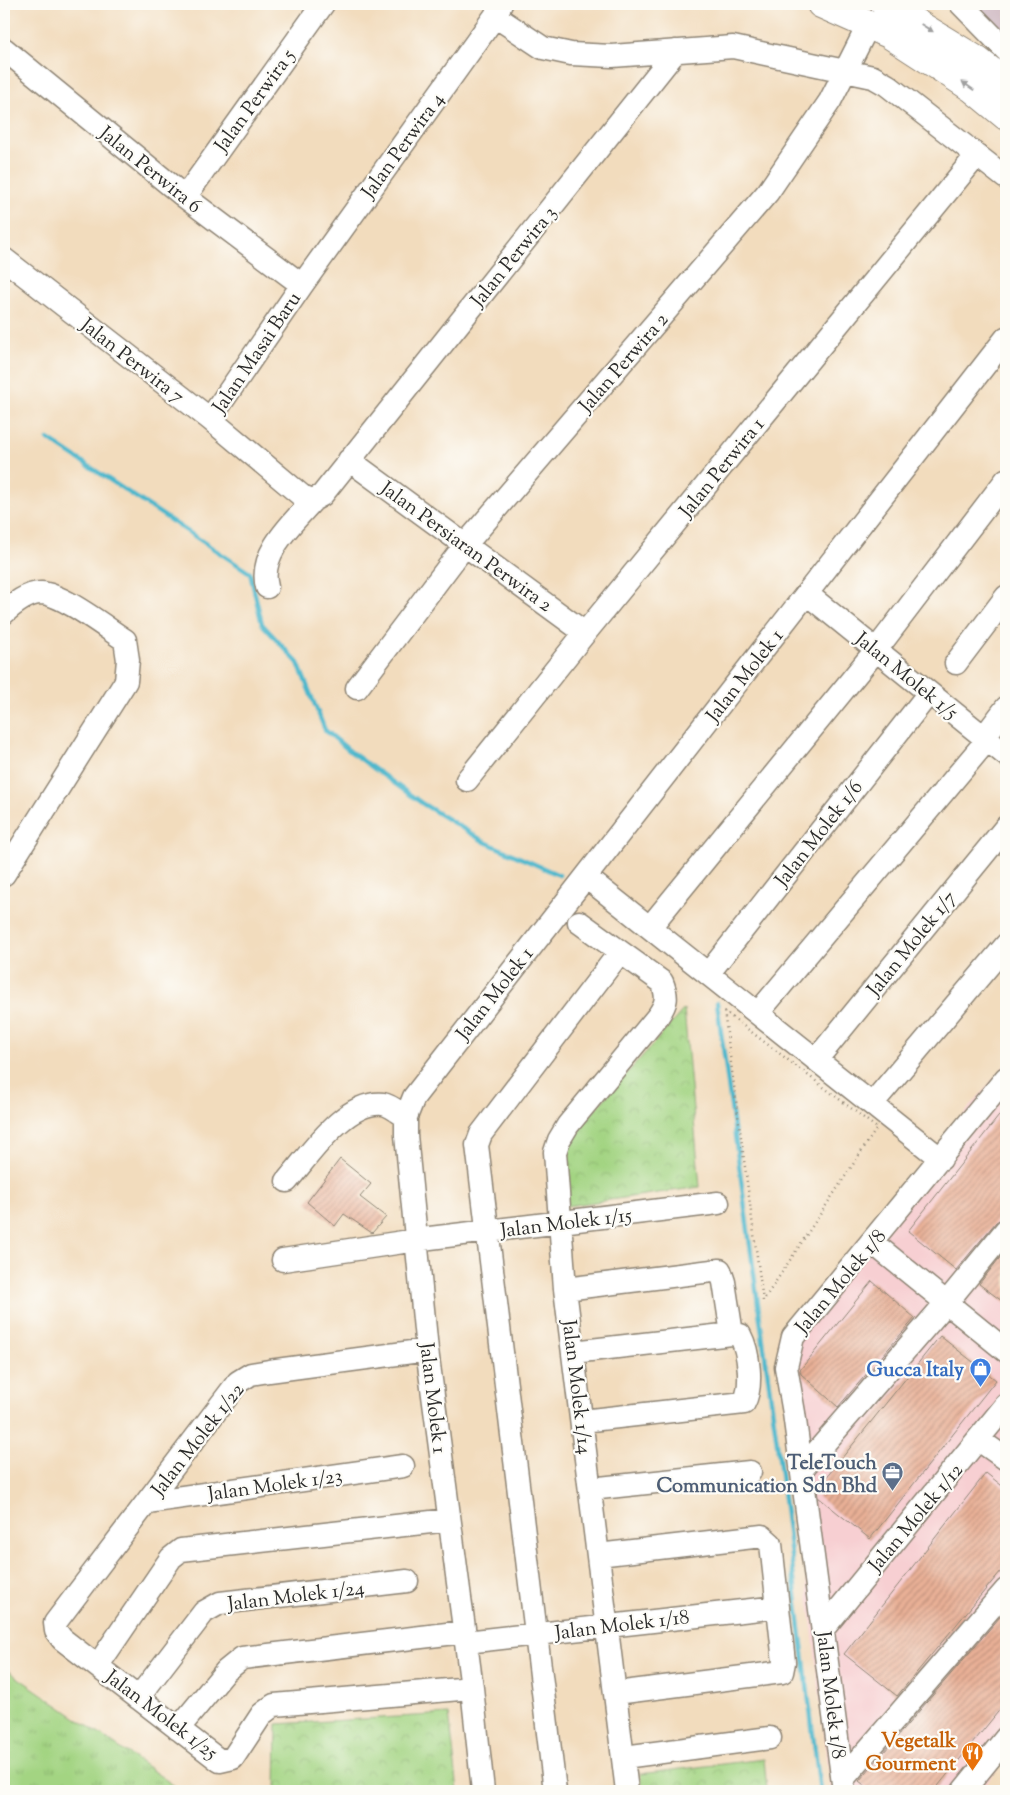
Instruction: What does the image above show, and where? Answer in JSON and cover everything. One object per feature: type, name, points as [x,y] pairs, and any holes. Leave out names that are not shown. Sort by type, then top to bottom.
[{"type":"main road","points":[[821,4],[877,14],[978,61],[1006,83]]},
{"type":"main road","points":[[877,14],[890,34],[972,88],[1006,116]]},
{"type":"street","name":"Jalan Perwira 5","points":[[185,197],[323,4]]},
{"type":"street","points":[[961,4],[1006,50]]},
{"type":"street","points":[[498,10],[543,48],[571,54],[612,56],[733,47],[874,77],[887,85],[1006,178]]},
{"type":"street","name":"Jalan Perwira 4","points":[[302,285],[498,10]]},
{"type":"street","name":"Jalan Perwira 2","points":[[357,688],[465,546],[768,192],[830,101],[877,14]]},
{"type":"street","name":"Jalan Perwira 6","points":[[4,49],[185,197],[302,285]]},
{"type":"street","name":"Jalan Perwira 3","points":[[349,460],[676,51]]},
{"type":"street","name":"Jalan Perwira 1","points":[[467,780],[585,632],[977,155]]},
{"type":"street","name":"Jalan Perwira 7","points":[[4,259],[210,419],[302,496],[313,500]]},
{"type":"street","name":"Jalan Masai Baru","points":[[210,419],[302,285]]},
{"type":"street","name":"Jalan Molek 1","points":[[483,1791],[472,1688],[427,1350],[415,1240],[406,1117],[414,1097],[1006,338]]},
{"type":"street","points":[[267,586],[264,576],[268,560],[284,534],[313,500],[322,495],[349,460]]},
{"type":"street","name":"Jalan Persiaran Perwira 2","points":[[349,460],[585,632]]},
{"type":"street","points":[[650,927],[876,650],[1006,480]]},
{"type":"street","points":[[4,613],[18,601],[41,593],[68,602],[125,640],[128,660],[126,681],[11,847],[4,874]]},
{"type":"street","name":"Jalan Molek 1/5","points":[[807,594],[1006,755]]},
{"type":"street","points":[[956,663],[1006,597]]},
{"type":"street","name":"Jalan Molek 1/6","points":[[708,974],[929,693]]},
{"type":"street","points":[[758,1013],[986,738],[1006,708]]},
{"type":"street","name":"Jalan Molek 1/7","points":[[816,1060],[1006,826]]},
{"type":"street","points":[[586,876],[941,1159]]},
{"type":"street","name":"Jalan Molek 1/14","points":[[579,922],[662,982],[667,993],[667,1002],[658,1016],[568,1125],[559,1140],[555,1152],[565,1289],[627,1791]]},
{"type":"street","points":[[872,1104],[1006,945]]},
{"type":"street","points":[[555,1791],[520,1486],[486,1232],[477,1144],[481,1134],[620,952]]},
{"type":"street","name":"Jalan Molek 1/8","points":[[843,1785],[802,1469],[786,1367],[789,1350],[801,1325],[873,1243],[1006,1078]]},
{"type":"street","points":[[288,1181],[337,1123],[359,1108],[383,1104],[406,1117]]},
{"type":"street","name":"Jalan Molek 1/15","points":[[283,1260],[415,1240],[718,1203]]},
{"type":"street","points":[[802,1469],[947,1302],[1006,1230]]},
{"type":"street","points":[[873,1243],[1006,1351]]},
{"type":"street","points":[[565,1289],[720,1270],[723,1275],[732,1334]]},
{"type":"street","points":[[573,1352],[732,1334],[740,1335],[744,1343],[749,1383],[748,1395],[744,1403],[582,1421]]},
{"type":"street","name":"Jalan Molek 1/22","points":[[55,1622],[238,1382],[251,1374],[427,1350]]},
{"type":"street","name":"Jalan Molek 1/12","points":[[823,1629],[1006,1405]]},
{"type":"street","points":[[979,1440],[1006,1458]]},
{"type":"street","name":"Jalan Molek 1/23","points":[[147,1502],[403,1466]]},
{"type":"street","points":[[590,1489],[750,1472]]},
{"type":"street","points":[[98,1665],[171,1558],[181,1550],[449,1520]]},
{"type":"street","points":[[598,1555],[762,1536],[771,1544],[784,1662],[782,1672],[616,1693]]},
{"type":"street","name":"Jalan Molek 1/24","points":[[138,1698],[204,1612],[220,1604],[407,1581]]},
{"type":"street","points":[[843,1785],[1006,1590]]},
{"type":"street","name":"Jalan Molek 1/18","points":[[178,1729],[226,1672],[242,1658],[465,1637],[536,1634],[778,1606]]},
{"type":"street","name":"Jalan Molek 1/25","points":[[55,1622],[56,1631],[62,1639],[220,1761],[234,1758],[262,1714],[274,1705],[472,1688]]},
{"type":"street","points":[[624,1757],[770,1738]]},
{"type":"street","points":[[963,1791],[1006,1738]]},
{"type":"path","points":[[724,1011],[877,1128],[763,1301],[725,1021],[724,1011]]},
{"type":"shaded area","points":[[970,4],[1006,4],[1006,43]]},
{"type":"shaded area","points":[[1006,1064],[1006,1759],[980,1791],[831,1791],[778,1336]]},
{"type":"green space","points":[[684,1009],[700,1187],[567,1206],[561,1148]]},
{"type":"green space","points":[[4,1668],[182,1791],[4,1791]]},
{"type":"green space","points":[[449,1714],[458,1791],[276,1791],[277,1724]]},
{"type":"green space","points":[[764,1759],[767,1791],[642,1791],[640,1774]]},
{"type":"building","points":[[1006,1107],[1006,1217],[996,1222],[956,1270],[908,1231]]},
{"type":"building","points":[[340,1159],[371,1184],[360,1197],[386,1217],[372,1233],[344,1214],[335,1226],[307,1202]]},
{"type":"building","points":[[1006,1250],[1006,1304],[979,1284]]},
{"type":"building","points":[[872,1281],[915,1318],[838,1407],[801,1374],[800,1370]]},
{"type":"building","points":[[940,1336],[996,1380],[870,1539],[818,1497],[817,1489]]},
{"type":"building","points":[[986,1473],[1006,1489],[1006,1565],[897,1696],[844,1654]]},
{"type":"building","points":[[1006,1610],[1006,1702],[934,1791],[872,1791],[859,1781]]},
{"type":"waterway","points":[[48,439],[250,573],[262,624],[298,663],[325,730],[351,752],[423,804],[485,842],[559,875]]},
{"type":"waterway","points":[[717,1003],[779,1458],[820,1791]]},
{"type":"place","name":"Gucca Italy","points":[[980,1388]]},
{"type":"place","name":"TeleTouch Communication Sdn Bhd","points":[[893,1492]]},
{"type":"place","name":"Vegetalk Gourment","points":[[972,1771]]}]
